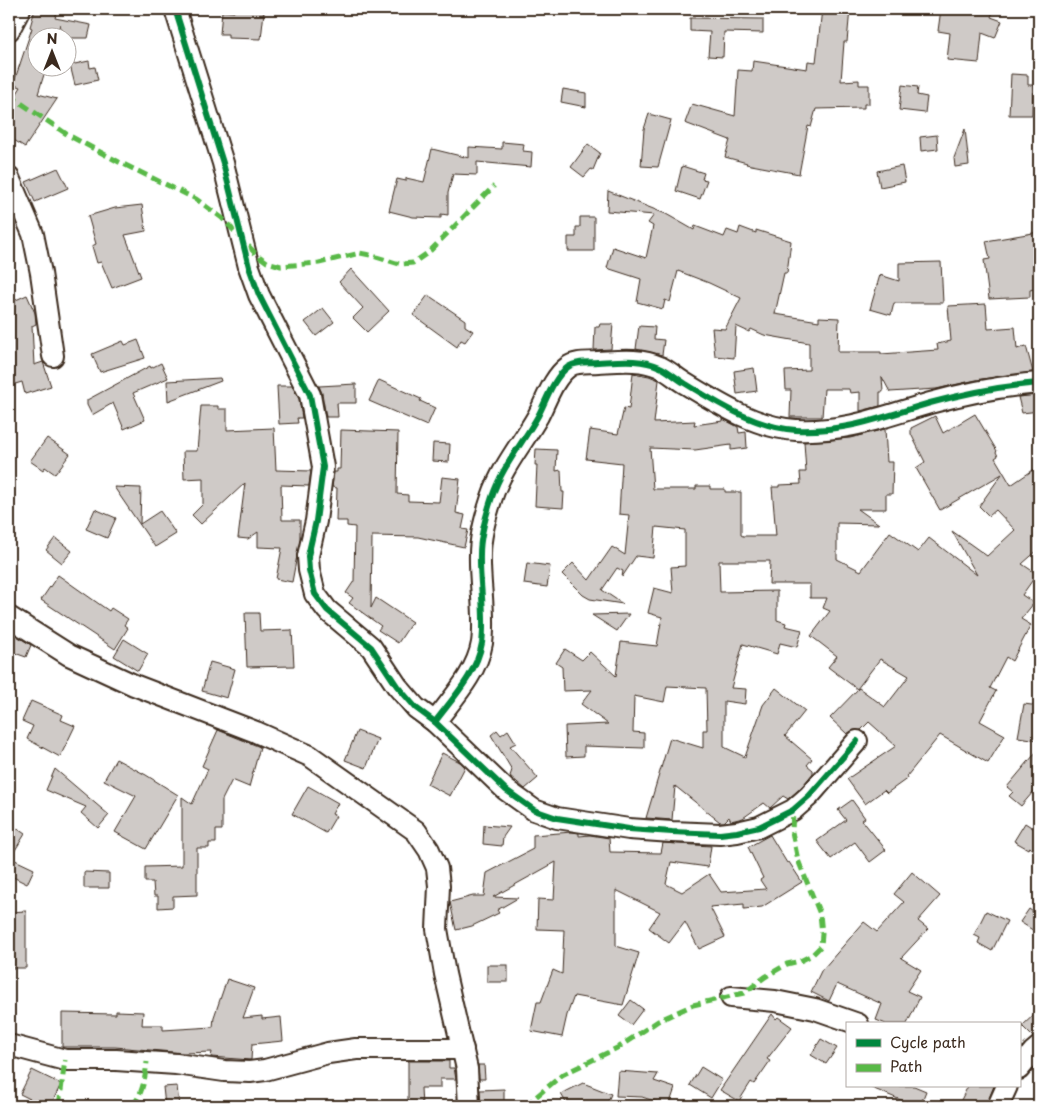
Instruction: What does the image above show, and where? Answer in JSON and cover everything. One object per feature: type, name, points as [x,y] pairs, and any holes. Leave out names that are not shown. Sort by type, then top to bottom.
[{"type":"street","points":[[9,30],[20,9]]},
{"type":"street","points":[[175,9],[223,163],[249,267],[259,294],[310,395],[323,467],[316,521],[308,556],[309,570],[315,594],[327,610],[371,647],[397,686],[416,708],[435,722],[506,790],[534,810],[557,818],[629,829],[720,834],[759,827],[793,810],[809,796],[857,741]]},
{"type":"street","points":[[9,178],[33,234],[41,273],[53,356]]},
{"type":"street","points":[[435,722],[473,668],[482,643],[483,613],[480,553],[482,534],[492,496],[505,468],[538,417],[555,384],[568,367],[580,363],[629,360],[659,366],[686,384],[752,419],[772,427],[797,430],[859,425],[959,396],[1009,386],[1039,383]]},
{"type":"street","points":[[9,617],[69,655],[134,685],[256,732],[310,756],[416,831],[429,850],[437,868],[439,886],[437,929],[445,974],[467,1068],[469,1106]]},
{"type":"street","points":[[732,997],[775,1001],[814,1010],[852,1022]]},
{"type":"street","points":[[9,1045],[66,1060],[116,1060],[250,1072],[356,1048],[463,1049]]},
{"type":"street","points":[[1020,1068],[1032,1052],[1039,1047]]},
{"type":"street","points":[[998,1106],[1006,1088]]},
{"type":"building","points":[[35,9],[58,9],[55,18],[91,25],[88,38],[78,38],[78,28],[61,28],[60,24],[59,28],[30,27]]},
{"type":"building","points":[[234,9],[264,12],[261,39],[228,38],[228,34],[220,34],[222,11],[234,12]]},
{"type":"building","points":[[822,9],[850,9],[847,42],[844,42],[841,81],[859,80],[859,85],[869,85],[869,104],[864,104],[864,108],[816,109],[811,127],[808,126],[799,174],[746,164],[725,157],[730,140],[685,123],[692,104],[735,116],[738,70],[752,71],[753,61],[807,69],[808,61],[816,62]]},
{"type":"building","points":[[941,9],[994,9],[991,17],[1002,21],[995,38],[982,33],[979,63],[947,60],[950,33],[938,31]]},
{"type":"building","points":[[690,18],[763,19],[763,33],[724,32],[723,57],[708,56],[710,32],[690,31]]},
{"type":"building","points":[[28,40],[28,78],[43,78],[38,94],[57,99],[25,147],[9,137],[9,106],[21,87],[13,85]]},
{"type":"building","points":[[89,61],[90,68],[95,67],[98,80],[75,85],[73,78],[78,78],[78,63]]},
{"type":"building","points":[[1011,74],[1028,75],[1028,85],[1033,85],[1032,115],[1009,115]]},
{"type":"building","points":[[902,85],[918,87],[917,95],[927,97],[925,113],[899,110]]},
{"type":"building","points":[[563,89],[586,93],[586,107],[561,102]]},
{"type":"building","points":[[649,114],[671,120],[658,167],[641,166],[644,129]]},
{"type":"building","points":[[965,129],[969,165],[955,167],[954,158]]},
{"type":"building","points":[[937,135],[938,149],[921,151],[920,137]]},
{"type":"building","points":[[502,142],[524,144],[523,151],[532,152],[531,167],[477,162],[477,175],[453,174],[448,193],[448,215],[441,214],[441,218],[413,217],[389,211],[397,179],[406,181],[406,178],[424,182],[432,149],[469,158],[469,147],[502,149]]},
{"type":"building","points":[[588,144],[600,153],[593,170],[591,169],[584,177],[571,167]]},
{"type":"building","points":[[682,166],[704,173],[702,179],[707,180],[700,199],[676,191]]},
{"type":"building","points":[[902,166],[905,182],[880,187],[877,171]]},
{"type":"building","points":[[58,168],[68,188],[35,202],[26,182]]},
{"type":"building","points":[[608,191],[666,214],[694,230],[695,226],[724,237],[727,230],[738,234],[740,227],[756,233],[756,230],[791,241],[787,273],[784,273],[775,314],[819,321],[819,317],[839,318],[838,352],[881,352],[881,354],[938,350],[937,344],[951,341],[948,306],[986,304],[988,329],[1015,327],[1017,349],[1026,346],[1033,372],[982,379],[936,389],[890,392],[882,377],[883,392],[880,392],[880,406],[860,411],[860,392],[850,393],[849,389],[824,389],[822,417],[790,417],[791,390],[786,390],[785,371],[809,370],[809,343],[764,335],[751,329],[749,332],[736,326],[734,358],[715,356],[712,328],[725,329],[741,298],[678,271],[670,302],[665,300],[663,309],[637,302],[641,279],[607,268],[613,247],[646,258],[653,226],[648,223],[654,215],[607,211]]},
{"type":"building","points":[[142,205],[146,231],[125,235],[141,277],[112,288],[101,262],[97,263],[92,246],[96,244],[88,216],[115,208]]},
{"type":"building","points":[[580,217],[594,217],[594,251],[568,251],[568,237],[576,237],[576,227],[580,227]]},
{"type":"building","points":[[1039,232],[1039,288],[1030,290],[1030,297],[989,299],[984,260],[990,259],[986,241]]},
{"type":"building","points":[[941,262],[943,303],[894,303],[891,315],[870,309],[880,275],[899,281],[899,263]]},
{"type":"building","points":[[351,269],[389,311],[367,332],[353,318],[363,308],[339,282]]},
{"type":"building","points":[[27,295],[35,313],[36,324],[32,326],[34,365],[43,362],[51,386],[25,394],[22,382],[12,385],[9,303]]},
{"type":"building","points":[[428,295],[465,320],[465,326],[473,331],[465,342],[461,340],[457,347],[413,315]]},
{"type":"building","points":[[323,308],[334,322],[316,336],[305,322]]},
{"type":"building","points":[[600,324],[613,324],[611,349],[594,350],[595,327],[599,327]]},
{"type":"building","points":[[639,326],[655,327],[654,339],[664,340],[662,355],[636,349]]},
{"type":"building","points":[[138,340],[145,358],[100,372],[92,354],[123,341],[125,345]]},
{"type":"building","points":[[161,363],[168,378],[133,393],[145,420],[124,429],[113,403],[92,415],[87,405],[87,400],[150,366],[151,368]]},
{"type":"building","points":[[754,368],[757,391],[737,394],[734,371]]},
{"type":"building","points":[[633,373],[659,380],[654,423],[695,421],[694,425],[723,421],[723,419],[738,427],[739,433],[746,432],[747,448],[731,450],[731,445],[695,450],[650,448],[653,489],[696,489],[696,486],[710,486],[710,489],[725,489],[725,492],[741,492],[741,535],[743,536],[776,536],[772,487],[801,484],[800,472],[806,472],[804,442],[850,438],[885,429],[887,462],[893,462],[892,494],[886,494],[886,509],[858,509],[879,524],[837,523],[837,559],[861,571],[890,532],[918,552],[929,538],[977,575],[952,531],[987,556],[1015,530],[996,510],[989,516],[979,506],[1002,474],[940,510],[916,468],[925,462],[911,434],[911,428],[935,416],[943,433],[975,414],[997,451],[998,456],[995,458],[1011,485],[1039,466],[1039,549],[1022,564],[1037,574],[1022,595],[1034,603],[1021,619],[1031,625],[1012,661],[1006,657],[990,688],[996,691],[980,721],[1005,735],[988,763],[940,735],[907,776],[908,778],[887,793],[884,790],[865,804],[847,779],[896,746],[869,722],[861,730],[854,730],[847,734],[830,718],[859,688],[885,707],[909,676],[880,659],[857,689],[828,667],[837,656],[811,636],[830,611],[823,608],[827,598],[810,598],[810,584],[769,584],[770,561],[719,561],[720,592],[777,591],[777,620],[786,623],[785,626],[802,630],[797,647],[780,643],[777,654],[743,644],[731,688],[746,689],[745,704],[724,701],[724,747],[745,757],[763,705],[776,688],[805,711],[785,736],[812,759],[807,765],[813,770],[813,773],[801,788],[788,799],[783,796],[770,808],[764,803],[743,818],[731,821],[729,817],[724,822],[720,822],[675,786],[672,820],[646,818],[670,738],[703,748],[703,730],[707,730],[706,688],[667,686],[664,702],[634,696],[633,732],[644,733],[644,748],[584,746],[584,756],[566,757],[565,726],[608,724],[581,704],[592,690],[563,691],[562,667],[556,663],[565,649],[582,660],[590,652],[616,676],[621,642],[657,646],[662,617],[648,613],[654,588],[673,593],[671,567],[685,566],[685,530],[656,527],[653,558],[636,556],[622,577],[623,571],[617,568],[602,590],[623,604],[590,599],[583,595],[562,574],[573,563],[589,580],[612,547],[625,555],[629,515],[619,514],[622,463],[586,459],[590,430],[618,434],[624,408],[629,409]]},
{"type":"building","points":[[220,378],[221,381],[168,401],[167,381]]},
{"type":"building","points":[[379,380],[421,399],[420,401],[435,408],[427,426],[369,401]]},
{"type":"building","points":[[356,384],[356,403],[337,403],[338,417],[326,417],[319,386]]},
{"type":"building","points":[[277,386],[292,386],[299,399],[302,418],[297,418],[298,423],[279,424]]},
{"type":"building","points":[[1039,395],[1039,411],[1022,413],[1018,397]]},
{"type":"building","points":[[201,406],[218,406],[218,409],[227,409],[227,430],[274,428],[276,470],[311,471],[309,486],[281,485],[282,520],[300,520],[300,540],[292,582],[276,579],[282,548],[258,547],[258,532],[248,539],[238,538],[245,483],[201,524],[192,515],[203,504],[203,478],[184,479],[183,451],[197,451]]},
{"type":"building","points":[[341,430],[398,432],[397,494],[408,495],[408,501],[439,502],[442,477],[460,479],[456,513],[465,515],[462,529],[468,530],[464,547],[418,537],[372,536],[371,608],[376,598],[412,622],[398,643],[378,630],[381,626],[349,603],[353,598],[346,593],[354,581],[355,527],[347,526],[347,521],[336,521],[337,488],[332,487],[334,472],[340,469]]},
{"type":"building","points":[[47,438],[70,454],[55,474],[45,467],[43,470],[30,461]]},
{"type":"building","points":[[433,443],[450,444],[449,462],[432,461]]},
{"type":"building","points":[[536,449],[557,450],[556,471],[561,470],[562,492],[564,492],[563,508],[535,506]]},
{"type":"building","points":[[114,487],[141,488],[140,524],[160,511],[176,534],[155,547]]},
{"type":"building","points":[[95,509],[116,518],[107,538],[86,529]]},
{"type":"building","points":[[55,538],[72,551],[62,563],[46,550]]},
{"type":"building","points":[[527,563],[550,566],[547,587],[524,584]]},
{"type":"building","points":[[58,575],[109,611],[111,608],[128,619],[124,625],[128,628],[115,649],[41,600]]},
{"type":"building","points":[[245,613],[259,613],[260,631],[292,630],[294,666],[247,667]]},
{"type":"building","points":[[629,614],[617,631],[592,615]]},
{"type":"building","points":[[9,631],[31,645],[26,657],[9,651]]},
{"type":"building","points":[[124,639],[148,654],[138,671],[114,656]]},
{"type":"building","points":[[210,662],[235,669],[227,698],[202,691]]},
{"type":"building","points":[[31,701],[63,715],[61,720],[75,726],[60,757],[27,739],[33,726],[22,721]]},
{"type":"building","points":[[1024,704],[1039,706],[1039,740],[1018,737]]},
{"type":"building","points":[[218,730],[260,747],[249,787],[232,780],[222,800],[222,830],[216,830],[216,843],[209,843],[209,848],[197,848],[197,895],[173,896],[173,907],[158,908],[158,896],[154,896],[153,882],[145,882],[145,867],[182,866],[182,797],[192,804],[208,769],[202,766]]},
{"type":"building","points":[[497,730],[501,735],[508,730],[516,743],[510,746],[538,778],[525,789],[510,776],[512,770],[491,735]]},
{"type":"building","points":[[357,731],[378,739],[366,768],[345,760]]},
{"type":"building","points":[[1039,749],[1039,785],[1021,806],[1009,796],[1013,792],[1007,787]]},
{"type":"building","points":[[442,753],[460,762],[465,767],[450,796],[427,784]]},
{"type":"building","points":[[116,759],[178,795],[146,849],[115,832],[136,796],[104,780]]},
{"type":"building","points":[[55,769],[109,815],[98,828],[81,813],[86,807],[46,790]]},
{"type":"building","points":[[308,786],[338,803],[332,814],[336,816],[326,833],[292,814]]},
{"type":"building","points":[[852,800],[865,818],[862,820],[886,850],[870,862],[855,842],[831,859],[817,841],[846,820],[838,810]]},
{"type":"building","points":[[9,823],[25,834],[9,860]]},
{"type":"building","points":[[1025,823],[1039,832],[1039,840],[1033,850],[1014,841]]},
{"type":"building","points":[[484,825],[510,827],[503,837],[502,846],[483,844]]},
{"type":"building","points":[[579,833],[579,836],[590,835],[609,838],[610,852],[661,853],[663,843],[711,846],[708,867],[671,862],[666,884],[682,892],[709,874],[721,892],[766,889],[760,880],[763,878],[748,847],[770,835],[787,863],[789,862],[802,882],[762,907],[744,909],[744,904],[710,907],[725,937],[699,949],[685,922],[669,943],[649,928],[660,912],[616,890],[616,946],[639,953],[623,1005],[574,996],[562,1037],[531,1031],[537,1002],[541,1002],[553,970],[562,974],[564,930],[537,929],[538,899],[554,900],[556,862],[493,897],[518,898],[497,910],[499,913],[472,926],[456,930],[450,902],[473,896],[484,896],[487,873],[533,849],[533,835]]},
{"type":"building","points":[[15,860],[34,869],[27,884],[9,875]]},
{"type":"building","points":[[84,872],[109,873],[109,888],[84,888]]},
{"type":"building","points":[[912,872],[940,896],[918,921],[928,929],[901,958],[921,970],[907,991],[920,997],[908,1022],[881,1022],[876,1020],[882,1004],[837,984],[829,1001],[811,992],[822,969],[864,922],[877,932],[904,902],[894,894]]},
{"type":"building","points":[[1029,909],[1039,916],[1039,934],[1020,922]]},
{"type":"building","points":[[26,911],[26,968],[9,968],[9,912]]},
{"type":"building","points":[[986,911],[1007,921],[992,951],[978,943],[980,938],[974,935]]},
{"type":"building","points":[[487,965],[508,965],[508,982],[487,982]]},
{"type":"building","points":[[227,979],[254,988],[243,1018],[281,1017],[283,1041],[252,1044],[251,1060],[211,1057],[212,1052],[184,1053],[115,1047],[62,1047],[62,1013],[116,1014],[116,1011],[143,1012],[142,1025],[163,1025],[163,1030],[213,1027],[214,1017]]},
{"type":"building","points":[[631,1000],[643,1009],[631,1025],[619,1016]]},
{"type":"building","points":[[1039,1010],[1039,1035],[1033,1037],[1022,1026]]},
{"type":"building","points":[[772,1014],[776,1019],[778,1017],[792,1027],[767,1059],[770,1061],[754,1084],[751,1082],[739,1101],[720,1090]]},
{"type":"building","points":[[821,1039],[837,1048],[826,1064],[811,1055]]},
{"type":"building","points":[[408,1061],[449,1061],[449,1068],[454,1068],[456,1079],[440,1079],[440,1088],[421,1088],[422,1106],[408,1106]]},
{"type":"building","points":[[478,1065],[484,1065],[485,1079],[479,1079]]},
{"type":"building","points":[[701,1067],[722,1080],[711,1098],[690,1085]]},
{"type":"building","points":[[32,1070],[61,1084],[51,1105],[44,1102],[42,1105],[20,1094]]},
{"type":"building","points":[[618,1071],[658,1074],[654,1081],[675,1088],[669,1106],[642,1097],[616,1096]]},
{"type":"building","points":[[583,1083],[611,1094],[606,1106],[568,1106],[561,1094]]},
{"type":"building","points":[[177,1086],[179,1106],[165,1106],[163,1087]]},
{"type":"building","points":[[872,1088],[919,1088],[926,1091],[920,1106],[915,1106]]},
{"type":"building","points":[[967,1088],[993,1088],[986,1106],[958,1106]]},
{"type":"building","points":[[504,1089],[504,1106],[481,1106],[480,1090]]},
{"type":"marked path","points":[[9,95],[68,135],[196,199],[222,218],[255,253],[267,262],[281,266],[319,263],[360,253],[399,264],[413,263],[429,252],[494,186]]},
{"type":"marked path","points":[[525,1106],[562,1075],[619,1047],[658,1021],[693,1005],[744,993],[765,977],[787,964],[800,961],[812,955],[821,946],[820,914],[798,860],[792,832],[793,810]]},
{"type":"marked path","points":[[59,1106],[65,1060]]},
{"type":"marked path","points":[[132,1106],[141,1091],[147,1062]]},
{"type":"cycle path","points":[[175,9],[223,163],[249,267],[259,295],[310,395],[323,467],[316,521],[308,556],[309,570],[315,594],[327,610],[371,647],[397,686],[416,708],[435,722],[506,790],[534,810],[557,818],[629,829],[720,834],[759,827],[793,810],[809,796],[857,741]]},
{"type":"cycle path","points":[[435,722],[463,685],[475,665],[482,643],[480,547],[484,525],[496,486],[538,416],[554,383],[571,365],[621,361],[653,364],[739,414],[767,425],[796,430],[832,429],[864,423],[957,396],[1039,383]]}]
